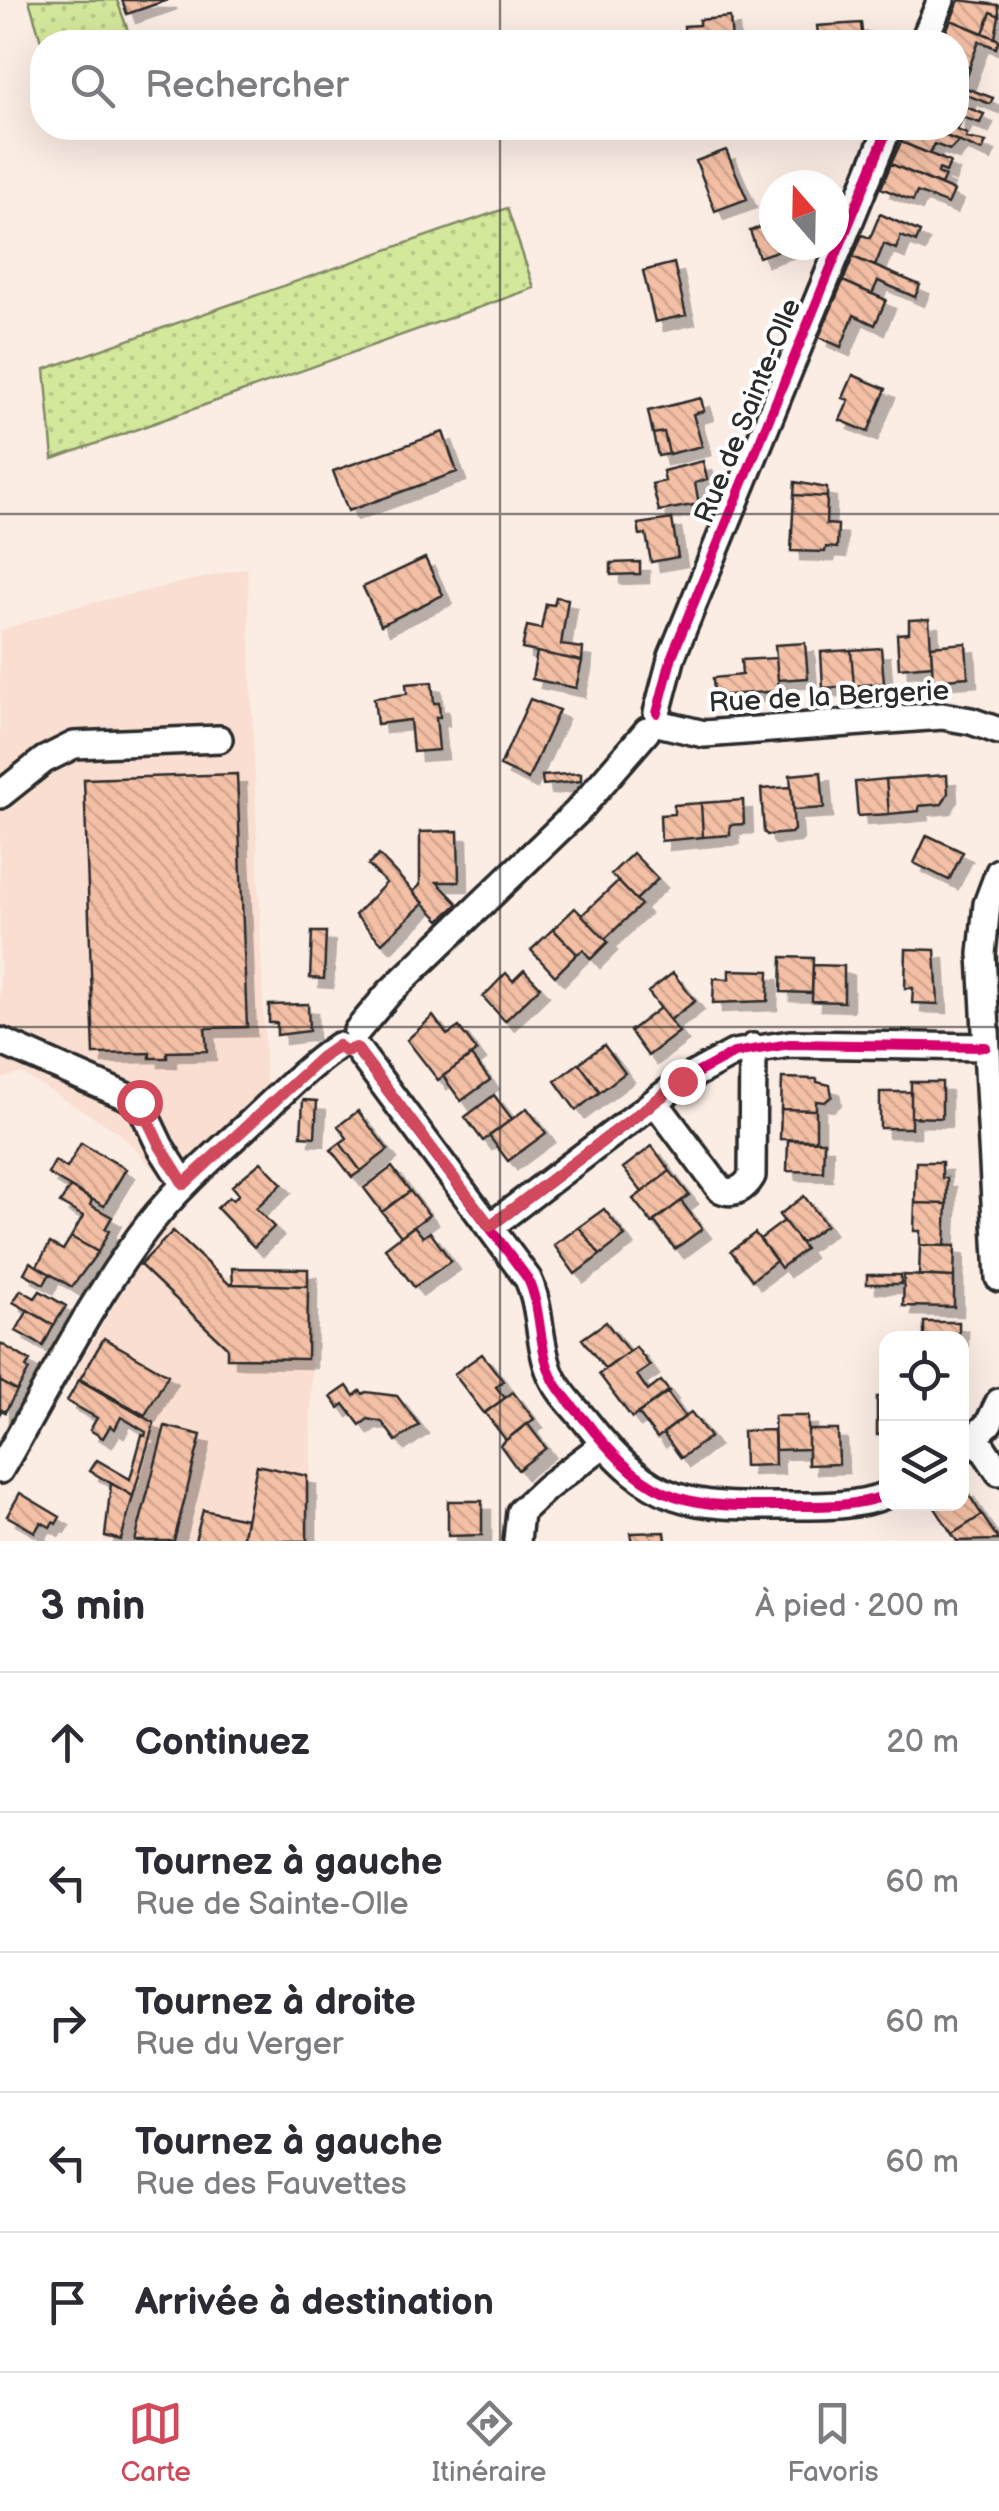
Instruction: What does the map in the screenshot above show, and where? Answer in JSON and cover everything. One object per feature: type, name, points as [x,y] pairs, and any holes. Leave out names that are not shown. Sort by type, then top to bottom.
[{"type":"street","points":[[929,30],[941,0]]},
{"type":"street","name":"Rue de Sainte-Olle","points":[[0,1470],[121,1264],[184,1184],[317,1061],[350,1042],[389,994],[577,812],[655,723],[672,656],[883,140]]},
{"type":"street","name":"Rue de la Bergerie","points":[[655,723],[704,734],[942,716],[971,721],[999,732]]},
{"type":"street","points":[[0,795],[44,760],[74,746],[219,740]]},
{"type":"street","points":[[999,872],[987,904],[982,940],[999,1278]]},
{"type":"street","points":[[0,1041],[139,1102],[184,1184]]},
{"type":"street","points":[[350,1042],[533,1288],[551,1375],[630,1472],[660,1491],[692,1504],[835,1505],[879,1496]]},
{"type":"street","points":[[490,1226],[700,1068],[753,1048],[790,1044],[986,1047]]},
{"type":"street","points":[[654,1102],[720,1189],[739,1190],[752,1176],[753,1048]]},
{"type":"street","points":[[999,1402],[969,1444],[999,1472]]},
{"type":"street","points":[[518,1541],[520,1512],[604,1444]]},
{"type":"shaded area","points":[[247,568],[266,1086],[288,1107],[189,1200],[170,1225],[223,1276],[312,1278],[310,1541],[104,1541],[111,1483],[134,1496],[154,1423],[72,1377],[136,1267],[128,1221],[166,1182],[120,1133],[21,1073],[0,1079],[0,631],[61,610]]},
{"type":"green space","points":[[29,0],[117,0],[128,30],[38,30]]},
{"type":"green space","points":[[507,208],[534,288],[53,459],[45,369]]},
{"type":"building","points":[[122,0],[168,0],[127,14]]},
{"type":"building","points":[[959,0],[999,5],[999,16],[991,12],[983,33],[951,20]]},
{"type":"building","points":[[991,12],[999,16],[995,38],[983,33]]},
{"type":"building","points":[[730,17],[731,30],[684,30],[684,26],[699,25],[699,20]]},
{"type":"building","points":[[951,20],[999,40],[996,48],[979,41],[969,68],[969,30],[946,30]]},
{"type":"building","points":[[861,23],[862,30],[818,30],[817,26]]},
{"type":"building","points":[[969,89],[993,98],[990,104],[969,96]]},
{"type":"building","points":[[969,108],[984,114],[980,123],[969,119]]},
{"type":"building","points":[[955,140],[986,142],[982,151]]},
{"type":"building","points":[[959,141],[950,150],[934,144],[930,154],[901,142]]},
{"type":"building","points":[[901,142],[950,162],[946,172],[939,169],[938,173],[945,176],[941,185],[891,164]]},
{"type":"building","points":[[726,150],[747,199],[715,211],[696,161]]},
{"type":"building","points":[[891,164],[954,191],[948,204],[917,192],[913,201],[881,188]]},
{"type":"building","points":[[880,214],[920,232],[916,242],[901,236],[896,249],[884,244],[875,266],[853,257],[862,235],[870,238]]},
{"type":"building","points":[[759,228],[759,257],[750,231]]},
{"type":"building","points":[[853,257],[920,285],[915,297],[878,281],[872,294],[843,281]]},
{"type":"building","points":[[674,263],[686,315],[655,322],[643,271]]},
{"type":"building","points":[[843,281],[886,300],[875,325],[854,315],[841,347],[819,337]]},
{"type":"building","points":[[853,375],[886,389],[868,432],[840,420],[849,400],[843,398]]},
{"type":"building","points":[[701,398],[704,411],[693,414],[702,446],[669,454],[664,432],[653,434],[648,411]]},
{"type":"building","points":[[443,432],[457,472],[348,511],[333,471]]},
{"type":"building","points":[[664,432],[669,454],[658,456],[653,434]]},
{"type":"building","points":[[703,461],[707,479],[695,483],[699,504],[659,511],[652,484],[665,481],[663,471]]},
{"type":"building","points":[[795,482],[827,488],[827,497],[794,495]]},
{"type":"building","points":[[794,495],[827,497],[826,524],[838,525],[837,548],[826,547],[825,552],[791,551]]},
{"type":"building","points":[[672,519],[678,557],[651,562],[646,534],[640,535],[638,524]]},
{"type":"building","points":[[425,558],[443,595],[381,625],[363,587]]},
{"type":"building","points":[[640,562],[640,574],[611,575],[611,563]]},
{"type":"building","points":[[556,597],[568,599],[561,645],[583,648],[582,661],[522,649],[527,626],[541,629],[546,604],[554,605]]},
{"type":"building","points":[[929,619],[932,665],[899,668],[897,634],[909,633],[909,620]]},
{"type":"building","points":[[805,643],[808,678],[778,680],[775,645]]},
{"type":"building","points":[[966,643],[968,677],[933,680],[931,646]]},
{"type":"building","points":[[881,648],[884,683],[854,686],[851,650]]},
{"type":"building","points":[[851,650],[854,686],[823,688],[821,652]]},
{"type":"building","points":[[537,652],[582,661],[576,688],[532,679]]},
{"type":"building","points":[[776,658],[779,691],[714,696],[713,678],[742,675],[741,660]]},
{"type":"building","points":[[432,682],[434,703],[439,703],[439,750],[413,752],[410,720],[377,724],[374,698],[407,694],[406,684]]},
{"type":"building","points":[[530,699],[559,710],[528,779],[500,766]]},
{"type":"building","points":[[821,772],[824,808],[793,810],[790,775]]},
{"type":"building","points":[[581,773],[581,781],[543,785],[542,776]]},
{"type":"building","points":[[237,774],[247,1027],[205,1028],[207,1051],[167,1052],[167,1058],[150,1058],[150,1053],[94,1054],[84,779]]},
{"type":"building","points":[[947,775],[948,793],[942,804],[889,814],[886,779]]},
{"type":"building","points":[[886,779],[889,814],[858,816],[855,782]]},
{"type":"building","points":[[791,787],[794,830],[767,835],[761,789]]},
{"type":"building","points":[[743,800],[744,824],[730,825],[730,835],[703,837],[701,803]]},
{"type":"building","points":[[701,803],[703,837],[661,841],[660,815],[674,814],[674,805]]},
{"type":"building","points":[[458,831],[459,882],[437,882],[458,904],[440,920],[413,892],[420,885],[420,832]]},
{"type":"building","points":[[927,835],[963,852],[949,880],[914,863]]},
{"type":"building","points":[[633,853],[658,879],[636,900],[611,874]]},
{"type":"building","points":[[379,855],[424,903],[382,943],[355,915],[386,883],[368,865]]},
{"type":"building","points":[[618,881],[641,905],[605,939],[582,915]]},
{"type":"building","points":[[575,908],[608,942],[591,959],[583,950],[577,954],[553,929]]},
{"type":"building","points":[[553,929],[577,954],[555,976],[531,950]]},
{"type":"building","points":[[312,932],[326,932],[324,979],[310,978]]},
{"type":"building","points":[[906,949],[935,950],[938,1004],[912,1003],[913,988],[905,988]]},
{"type":"building","points":[[782,957],[813,958],[812,993],[781,992]]},
{"type":"building","points":[[813,965],[844,966],[844,1002],[812,1001]]},
{"type":"building","points":[[524,970],[540,987],[505,1021],[483,997],[506,973],[513,981]]},
{"type":"building","points":[[729,970],[769,971],[768,1001],[713,1003],[714,978],[729,979]]},
{"type":"building","points":[[673,973],[695,1001],[670,1020],[648,992]]},
{"type":"building","points":[[308,1004],[309,1031],[277,1035],[277,1023],[269,1023],[269,1005]]},
{"type":"building","points":[[660,1008],[679,1032],[648,1056],[630,1031]]},
{"type":"building","points":[[433,1016],[447,1035],[459,1027],[477,1051],[438,1080],[407,1040]]},
{"type":"building","points":[[604,1045],[625,1073],[600,1092],[579,1063]]},
{"type":"building","points":[[471,1056],[490,1080],[461,1101],[443,1076]]},
{"type":"building","points":[[579,1063],[600,1092],[576,1110],[555,1081]]},
{"type":"building","points":[[782,1078],[817,1079],[830,1085],[832,1096],[825,1102],[816,1101],[816,1110],[781,1109]]},
{"type":"building","points":[[911,1082],[942,1082],[942,1118],[911,1117]]},
{"type":"building","points":[[880,1092],[911,1092],[911,1128],[880,1128]]},
{"type":"building","points":[[494,1095],[512,1119],[483,1141],[465,1117]]},
{"type":"building","points":[[303,1100],[317,1101],[315,1137],[301,1136]]},
{"type":"building","points":[[527,1108],[546,1133],[508,1161],[489,1136]]},
{"type":"building","points":[[781,1109],[816,1110],[816,1140],[780,1139]]},
{"type":"building","points":[[358,1111],[388,1150],[361,1171],[340,1143],[347,1138],[338,1126]]},
{"type":"building","points":[[788,1140],[824,1141],[823,1172],[787,1171]]},
{"type":"building","points":[[81,1143],[126,1169],[104,1206],[48,1174],[55,1161],[67,1168]]},
{"type":"building","points":[[340,1143],[361,1171],[352,1177],[331,1150]]},
{"type":"building","points":[[652,1146],[670,1171],[642,1192],[623,1168]]},
{"type":"building","points":[[261,1162],[282,1184],[256,1208],[274,1227],[254,1247],[217,1208],[239,1194],[232,1186]]},
{"type":"building","points":[[916,1162],[942,1162],[942,1178],[947,1178],[947,1204],[915,1203]]},
{"type":"building","points":[[392,1167],[410,1191],[382,1212],[364,1188]]},
{"type":"building","points":[[670,1171],[689,1195],[652,1223],[633,1199]]},
{"type":"building","points":[[70,1187],[92,1200],[90,1205],[112,1217],[98,1252],[71,1237],[83,1216],[60,1203]]},
{"type":"building","points":[[410,1191],[429,1215],[401,1236],[382,1212]]},
{"type":"building","points":[[804,1196],[826,1225],[801,1243],[779,1215]]},
{"type":"building","points":[[681,1201],[702,1229],[675,1249],[654,1221]]},
{"type":"building","points":[[915,1203],[947,1204],[945,1246],[920,1245],[920,1231],[914,1231]]},
{"type":"building","points":[[604,1209],[625,1236],[600,1255],[579,1227]]},
{"type":"building","points":[[784,1221],[805,1249],[781,1268],[760,1239]]},
{"type":"building","points":[[414,1226],[423,1237],[430,1232],[451,1261],[414,1287],[385,1248]]},
{"type":"building","points":[[579,1227],[600,1255],[575,1274],[554,1245]]},
{"type":"building","points":[[173,1231],[229,1284],[308,1286],[307,1359],[227,1358],[227,1347],[140,1265]]},
{"type":"building","points":[[755,1233],[776,1261],[752,1280],[731,1251]]},
{"type":"building","points":[[71,1237],[98,1252],[72,1287],[37,1266],[50,1243],[63,1250]]},
{"type":"building","points":[[920,1245],[955,1246],[954,1277],[919,1275]]},
{"type":"building","points":[[30,1262],[50,1274],[44,1284],[24,1273]]},
{"type":"building","points":[[232,1268],[308,1269],[308,1286],[233,1284]]},
{"type":"building","points":[[867,1275],[901,1275],[901,1284],[867,1284]]},
{"type":"building","points":[[904,1275],[954,1277],[954,1307],[903,1306]]},
{"type":"building","points":[[21,1290],[35,1298],[40,1291],[66,1306],[54,1325],[13,1302]]},
{"type":"building","points":[[28,1310],[54,1325],[43,1346],[16,1331]]},
{"type":"building","points":[[606,1322],[629,1352],[605,1369],[582,1339]]},
{"type":"building","points":[[924,1322],[959,1322],[959,1331],[924,1331]]},
{"type":"building","points":[[104,1338],[168,1375],[145,1415],[80,1379]]},
{"type":"building","points":[[0,1343],[30,1361],[17,1391],[0,1381]]},
{"type":"building","points":[[636,1347],[650,1366],[637,1375],[648,1391],[661,1381],[669,1391],[632,1418],[599,1374]]},
{"type":"building","points":[[482,1354],[503,1381],[496,1387],[505,1398],[484,1413],[454,1374]]},
{"type":"building","points":[[79,1380],[154,1423],[133,1496],[90,1471],[97,1460],[130,1479],[146,1432],[121,1417],[115,1429],[110,1426],[103,1438],[90,1430],[97,1418],[67,1401]]},
{"type":"building","points":[[0,1381],[17,1391],[5,1412],[0,1413]]},
{"type":"building","points":[[347,1386],[354,1396],[360,1391],[397,1396],[419,1425],[396,1441],[382,1422],[368,1419],[360,1425],[344,1404],[339,1408],[331,1397]]},
{"type":"building","points":[[513,1392],[534,1419],[506,1440],[485,1413]]},
{"type":"building","points":[[667,1392],[685,1417],[657,1438],[638,1413]]},
{"type":"building","points":[[879,1397],[879,1435],[877,1435]]},
{"type":"building","points":[[691,1412],[710,1437],[681,1458],[663,1433]]},
{"type":"building","points":[[774,1416],[808,1416],[808,1449],[775,1450]]},
{"type":"building","points":[[527,1423],[546,1448],[518,1470],[500,1445]]},
{"type":"building","points":[[165,1426],[201,1435],[174,1541],[135,1541]]},
{"type":"building","points":[[774,1430],[775,1465],[744,1466],[743,1431]]},
{"type":"building","points":[[808,1430],[838,1430],[839,1464],[808,1465]]},
{"type":"building","points":[[257,1465],[307,1476],[307,1541],[242,1541]]},
{"type":"building","points":[[111,1483],[133,1496],[121,1540],[105,1536]]},
{"type":"building","points":[[20,1493],[60,1517],[56,1524],[53,1522],[50,1527],[41,1522],[35,1532],[7,1516]]},
{"type":"building","points":[[969,1495],[982,1515],[952,1534],[937,1511],[969,1511]]},
{"type":"building","points":[[448,1501],[482,1501],[482,1535],[448,1536]]},
{"type":"building","points":[[203,1510],[246,1519],[242,1541],[195,1541]]},
{"type":"building","points":[[982,1515],[999,1540],[957,1541],[952,1534]]},
{"type":"building","points":[[665,1532],[666,1541],[631,1541],[631,1533]]},
{"type":"cycle path","points":[[657,713],[672,656],[883,140]]},
{"type":"cycle path","points":[[491,1226],[682,1081],[734,1053],[790,1044],[986,1047]]},
{"type":"cycle path","points":[[357,1049],[528,1279],[554,1382],[633,1472],[675,1496],[724,1505],[838,1505],[879,1497]]},
{"type":"route","points":[[139,1102],[184,1184],[321,1058],[338,1046],[345,1051],[356,1048],[490,1226],[682,1081]]}]
